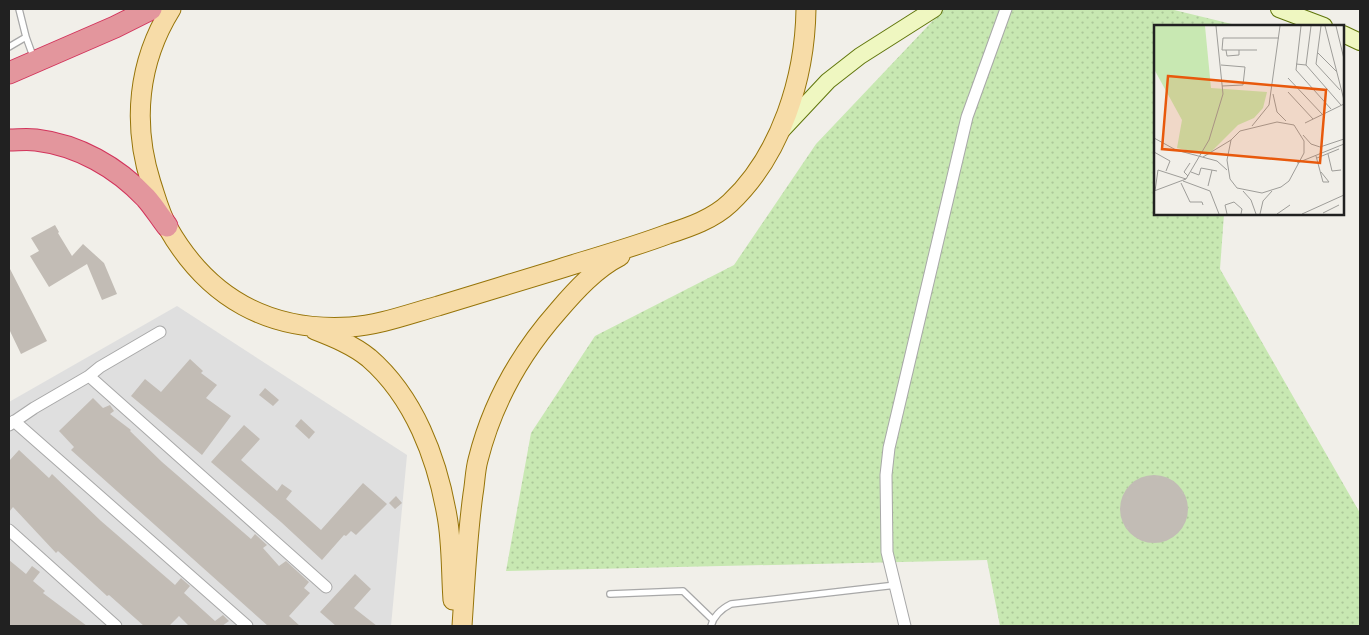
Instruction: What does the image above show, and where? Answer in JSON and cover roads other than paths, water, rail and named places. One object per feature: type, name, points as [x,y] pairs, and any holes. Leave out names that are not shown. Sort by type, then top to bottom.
[{"type":"highway","points":[[9,73],[116,27],[151,9]]},
{"type":"highway","points":[[9,140],[35,140],[65,147],[96,159],[131,183],[167,226]]},
{"type":"main road","points":[[171,9],[160,27],[144,72],[140,93],[139,117],[148,175],[167,226],[201,274],[222,293],[245,307],[297,324],[349,345],[368,357],[394,384],[418,422],[430,451],[440,485],[447,517],[455,626]]},
{"type":"main road","points":[[297,324],[350,327],[398,318],[649,241],[710,218],[727,206],[742,190],[761,166],[778,134],[797,82],[803,48],[806,9]]},
{"type":"main road","points":[[462,626],[470,516],[478,461],[494,410],[518,364],[540,331],[566,302],[592,276],[615,258],[649,241]]},
{"type":"street","points":[[778,134],[828,81],[860,56],[934,9]]},
{"type":"street","points":[[905,626],[887,552],[886,475],[889,448],[967,117],[1006,9]]},
{"type":"street","points":[[1279,9],[1321,25]]},
{"type":"street","points":[[1344,34],[1360,42]]},
{"type":"street","points":[[160,332],[11,423],[247,626]]},
{"type":"street","points":[[89,376],[326,587]]},
{"type":"street","points":[[9,530],[116,626]]},
{"type":"lane","points":[[19,9],[26,37],[35,61]]},
{"type":"lane","points":[[9,47],[26,37]]},
{"type":"lane","points":[[610,594],[683,591],[712,623],[721,609],[731,604],[896,585]]}]
